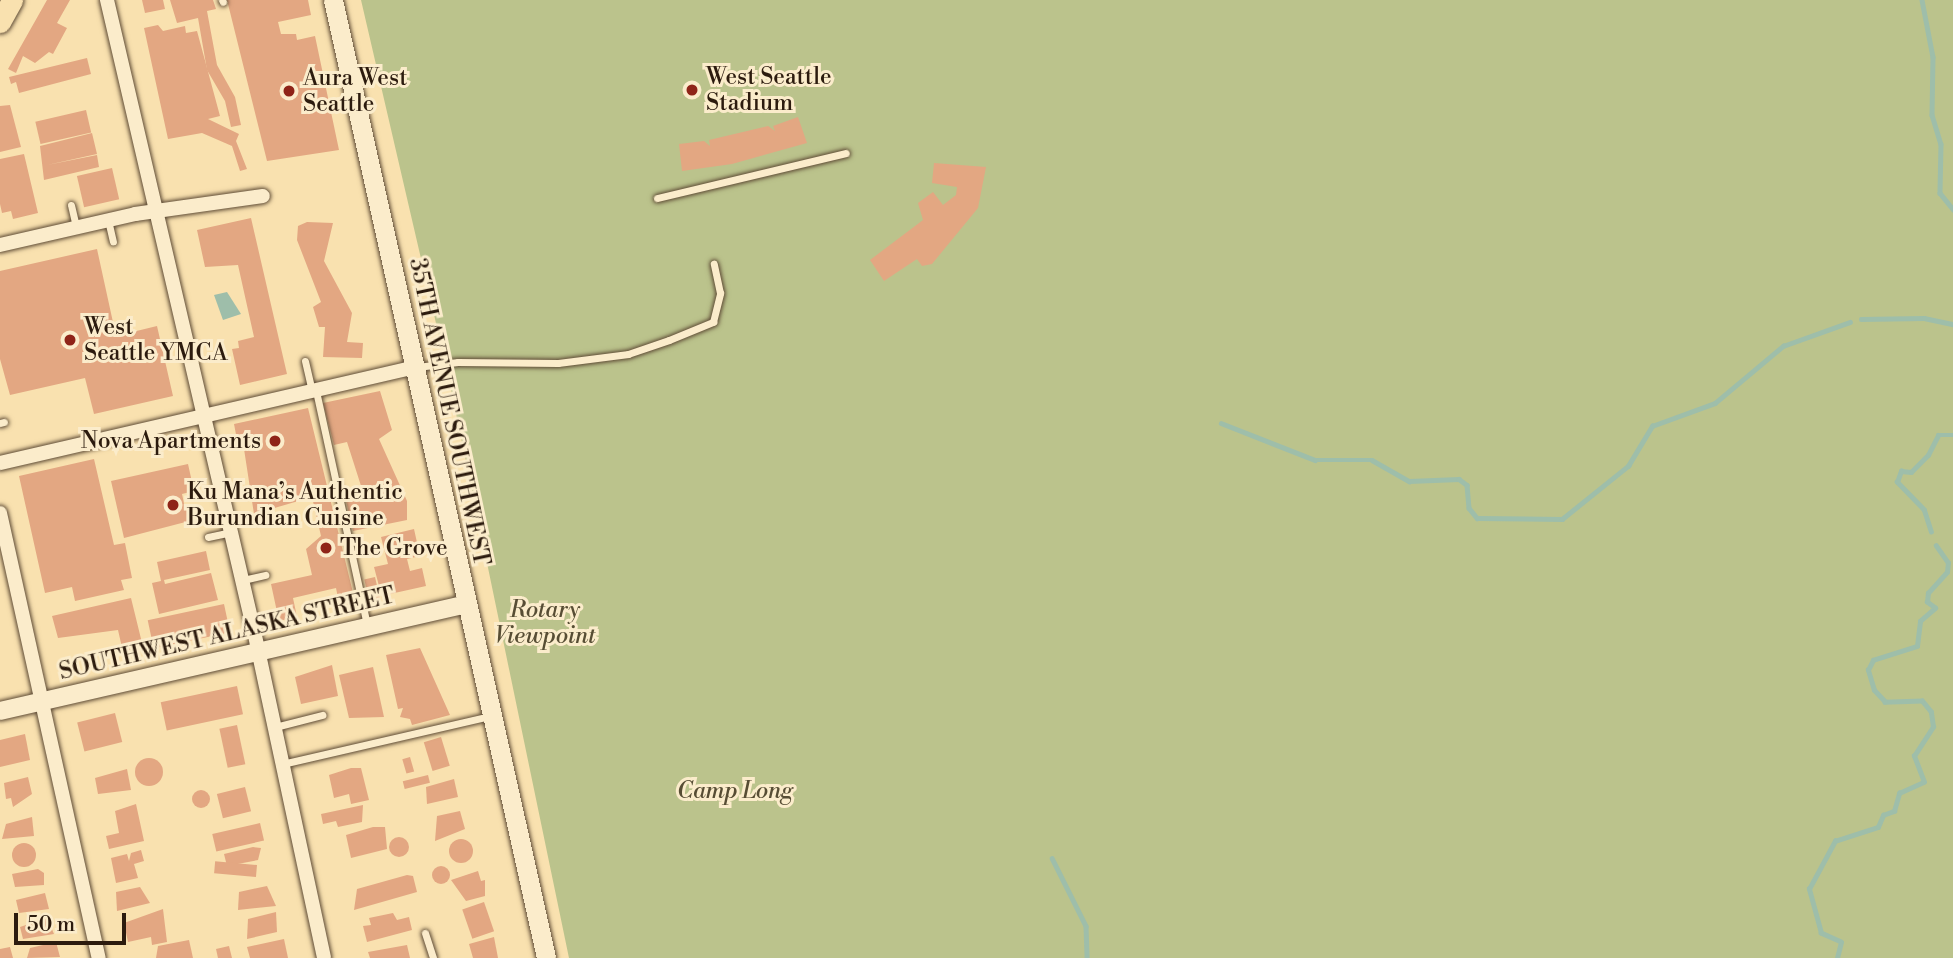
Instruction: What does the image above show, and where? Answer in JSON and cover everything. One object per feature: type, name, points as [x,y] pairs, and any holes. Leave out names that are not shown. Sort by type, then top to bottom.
[{"type":"main road","points":[[0,22],[12,0]]},
{"type":"main road","name":"35TH AVENUE SOUTHWEST","points":[[333,0],[546,958]]},
{"type":"street","points":[[107,0],[243,580],[324,958]]},
{"type":"street","points":[[4,241],[108,220],[263,196]]},
{"type":"street","points":[[0,463],[413,368]]},
{"type":"street","points":[[0,513],[44,701],[99,958]]},
{"type":"street","name":"SOUTHWEST ALASKA STREET","points":[[0,711],[259,652],[322,631],[368,626],[466,604]]},
{"type":"lane","points":[[657,198],[846,153]]},
{"type":"lane","points":[[71,205],[76,227]]},
{"type":"lane","points":[[108,220],[113,241]]},
{"type":"lane","points":[[413,368],[458,362],[558,363],[628,354],[713,322],[720,293],[714,264]]},
{"type":"lane","points":[[305,361],[368,626]]},
{"type":"lane","points":[[208,537],[232,532]]},
{"type":"lane","points":[[243,580],[265,575]]},
{"type":"lane","points":[[275,727],[322,715]]},
{"type":"lane","points":[[282,764],[491,716]]},
{"type":"lane","points":[[425,933],[433,958]]},
{"type":"green space","points":[[361,0],[1953,0],[1953,958],[569,958],[448,375]]},
{"type":"shaded area","points":[[227,292],[241,314],[223,320],[214,295]]},
{"type":"building","points":[[47,0],[70,0],[57,23],[67,28],[53,54],[49,52],[35,63],[23,56],[16,73],[8,69]]},
{"type":"building","points":[[142,0],[163,0],[165,9],[145,13]]},
{"type":"building","points":[[170,0],[213,0],[216,9],[207,11],[217,65],[235,97],[241,125],[231,127],[225,101],[207,70],[198,18],[177,23]]},
{"type":"building","name":"Aura West Seattle","points":[[227,0],[308,0],[311,15],[278,22],[281,34],[296,34],[297,40],[315,36],[339,150],[267,161]]},
{"type":"building","points":[[158,25],[163,31],[185,26],[186,33],[197,31],[220,116],[208,119],[239,134],[236,141],[247,169],[240,171],[232,146],[202,133],[168,139],[144,28]]},
{"type":"building","points":[[87,58],[91,74],[19,93],[16,82],[11,84],[9,77]]},
{"type":"building","points":[[10,105],[21,147],[0,152],[0,106]]},
{"type":"building","points":[[86,110],[91,132],[41,144],[35,122]]},
{"type":"building","points":[[798,117],[807,143],[732,164],[682,171],[679,144],[704,141],[710,146],[709,140],[768,126],[775,131],[773,126]]},
{"type":"building","points":[[92,133],[97,154],[47,165],[97,155],[99,167],[44,180],[40,146]]},
{"type":"building","points":[[24,154],[38,213],[13,219],[11,211],[2,213],[0,204],[0,159]]},
{"type":"building","points":[[934,163],[986,167],[978,208],[932,264],[922,266],[917,259],[884,281],[870,260],[923,220],[918,203],[933,192],[943,205],[956,195],[957,187],[932,183]]},
{"type":"building","points":[[112,168],[119,199],[84,207],[77,176]]},
{"type":"building","points":[[251,218],[287,374],[240,385],[232,349],[239,348],[238,341],[254,337],[238,265],[205,267],[197,230]]},
{"type":"building","points":[[307,222],[333,223],[324,261],[352,313],[347,342],[363,343],[362,358],[323,357],[325,327],[319,327],[313,307],[321,302],[297,240],[298,226]]},
{"type":"building","points":[[97,249],[116,336],[157,326],[173,396],[94,414],[85,378],[10,395],[0,359],[0,271]]},
{"type":"building","points":[[380,391],[392,430],[379,439],[407,501],[407,520],[353,531],[344,492],[362,489],[347,442],[334,445],[323,403]]},
{"type":"building","points":[[308,408],[356,605],[340,608],[336,588],[293,598],[297,617],[279,621],[271,584],[312,575],[306,549],[321,536],[312,497],[254,514],[244,449],[239,450],[234,424]]},
{"type":"building","points":[[94,459],[114,545],[125,543],[132,578],[121,580],[124,590],[75,601],[72,587],[45,593],[19,476]]},
{"type":"building","points":[[188,464],[194,491],[182,494],[185,508],[194,506],[197,519],[124,538],[111,481]]},
{"type":"building","points":[[414,529],[420,556],[407,559],[410,571],[422,568],[426,586],[390,594],[388,584],[379,586],[374,567],[388,564],[381,537]]},
{"type":"building","points":[[206,551],[210,570],[164,580],[165,584],[211,573],[218,600],[159,614],[152,583],[161,581],[157,562]]},
{"type":"building","points":[[375,577],[380,599],[369,602],[364,579]]},
{"type":"building","points":[[131,598],[143,647],[123,652],[118,630],[58,638],[52,616]]},
{"type":"building","points":[[224,604],[230,632],[154,649],[148,620]]},
{"type":"building","points":[[420,648],[450,715],[412,725],[410,719],[400,717],[403,708],[398,709],[386,655]]},
{"type":"building","points":[[332,665],[338,696],[301,704],[295,677]]},
{"type":"building","points":[[373,667],[384,717],[349,718],[339,675]]},
{"type":"building","points":[[237,686],[243,714],[167,731],[161,702]]},
{"type":"building","points":[[115,713],[122,742],[84,752],[77,722]]},
{"type":"building","points":[[237,725],[245,764],[228,768],[219,729]]},
{"type":"building","points":[[25,734],[30,760],[0,767],[0,740]]},
{"type":"building","points":[[441,737],[450,766],[433,771],[424,742]]},
{"type":"building","points":[[410,757],[414,771],[406,774],[402,759]]},
{"type":"building","points":[[149,758],[159,762],[163,772],[159,782],[149,786],[139,782],[135,772],[139,762]]},
{"type":"building","points":[[351,768],[361,768],[369,800],[351,804],[349,794],[334,798],[329,775]]},
{"type":"building","points":[[127,769],[131,790],[98,794],[95,778]]},
{"type":"building","points":[[428,775],[430,783],[405,789],[403,781]]},
{"type":"building","points":[[28,777],[32,794],[13,807],[11,798],[6,799],[4,783]]},
{"type":"building","points":[[454,779],[458,797],[427,804],[426,787]]},
{"type":"building","points":[[245,787],[251,811],[223,818],[217,794]]},
{"type":"building","points":[[201,790],[207,793],[210,799],[207,805],[201,808],[195,805],[192,799],[195,793]]},
{"type":"building","points":[[136,804],[144,841],[109,849],[106,836],[119,833],[115,811]]},
{"type":"building","points":[[363,805],[362,822],[338,827],[336,821],[323,824],[321,814]]},
{"type":"building","points":[[460,811],[465,829],[435,841],[437,816]]},
{"type":"building","points":[[32,817],[34,836],[2,839],[6,824]]},
{"type":"building","points":[[260,823],[264,841],[216,852],[212,834]]},
{"type":"building","points":[[373,827],[385,827],[387,849],[351,858],[346,835]]},
{"type":"building","points":[[399,837],[406,840],[409,847],[406,854],[399,857],[392,854],[389,847],[392,840]]},
{"type":"building","points":[[461,839],[472,846],[473,851],[466,862],[461,863],[450,856],[449,851],[456,840]]},
{"type":"building","points":[[24,843],[32,847],[36,855],[32,863],[24,867],[16,863],[12,855],[16,847]]},
{"type":"building","points":[[253,847],[261,848],[258,860],[227,866],[224,854]]},
{"type":"building","points":[[141,850],[144,861],[134,864],[138,878],[116,883],[111,858],[127,854],[129,861],[131,853]]},
{"type":"building","points":[[215,861],[257,865],[256,877],[214,873]]},
{"type":"building","points":[[441,866],[447,869],[450,875],[447,881],[441,884],[435,881],[432,875],[435,869]]},
{"type":"building","points":[[38,869],[44,873],[44,885],[15,887],[12,874]]},
{"type":"building","points":[[478,871],[481,881],[485,880],[485,896],[466,901],[451,880]]},
{"type":"building","points":[[407,875],[413,876],[417,892],[354,910],[357,889]]},
{"type":"building","points":[[267,886],[276,906],[238,910],[239,892]]},
{"type":"building","points":[[140,887],[150,903],[117,911],[116,892]]},
{"type":"building","points":[[45,893],[49,909],[19,913],[16,900]]},
{"type":"building","points":[[484,902],[494,931],[472,939],[462,909]]},
{"type":"building","points":[[163,909],[167,942],[152,945],[151,937],[128,942],[124,923]]},
{"type":"building","points":[[276,912],[277,932],[247,939],[248,919]]},
{"type":"building","points":[[393,913],[397,920],[409,917],[412,930],[367,942],[363,926],[371,925],[369,918]]},
{"type":"building","points":[[47,918],[54,934],[23,939],[20,927]]},
{"type":"building","points":[[494,937],[498,958],[473,958],[469,944]]},
{"type":"building","points":[[284,939],[288,958],[250,958],[247,947]]},
{"type":"building","points":[[189,940],[193,958],[156,958],[158,946]]},
{"type":"building","points":[[56,942],[60,957],[27,958],[30,948]]},
{"type":"building","points":[[407,945],[410,958],[370,958],[368,952]]},
{"type":"building","points":[[229,946],[232,958],[218,958],[216,949]]},
{"type":"building","points":[[10,947],[13,958],[0,958],[0,949]]},
{"type":"waterway","points":[[1922,0],[1933,57],[1932,115],[1941,144],[1940,193],[1953,209]]},
{"type":"waterway","points":[[1861,319],[1924,318],[1953,324]]},
{"type":"waterway","points":[[1221,423],[1315,460],[1372,460],[1409,481],[1459,479],[1467,485],[1469,508],[1477,518],[1562,519],[1628,466],[1652,426],[1715,403],[1783,346],[1850,322]]},
{"type":"waterway","points":[[1931,532],[1924,510],[1897,482],[1901,471],[1911,472],[1928,455],[1938,435],[1953,435]]},
{"type":"waterway","points":[[1837,958],[1841,942],[1821,933],[1809,889],[1835,841],[1878,827],[1883,815],[1894,811],[1899,793],[1924,782],[1914,756],[1933,727],[1931,712],[1922,701],[1885,702],[1874,690],[1868,670],[1873,660],[1917,646],[1920,621],[1935,608],[1927,602],[1928,593],[1947,572],[1948,563],[1936,546]]},
{"type":"waterway","points":[[1052,858],[1086,926],[1087,958]]},
{"type":"place","name":"West Seattle Stadium","points":[[692,90]]},
{"type":"place","name":"Aura West Seattle","points":[[289,91]]},
{"type":"place","name":"West Seattle YMCA","points":[[70,340]]},
{"type":"place","name":"Nova Apartments","points":[[275,441]]},
{"type":"place","name":"Ku Mana’s Authentic Burundian Cuisine","points":[[173,505]]},
{"type":"place","name":"The Grove","points":[[326,548]]},
{"type":"park label","name":"Rotary Viewpoint","points":[[545,623]]},
{"type":"park label","name":"Camp Long","points":[[735,791]]}]
